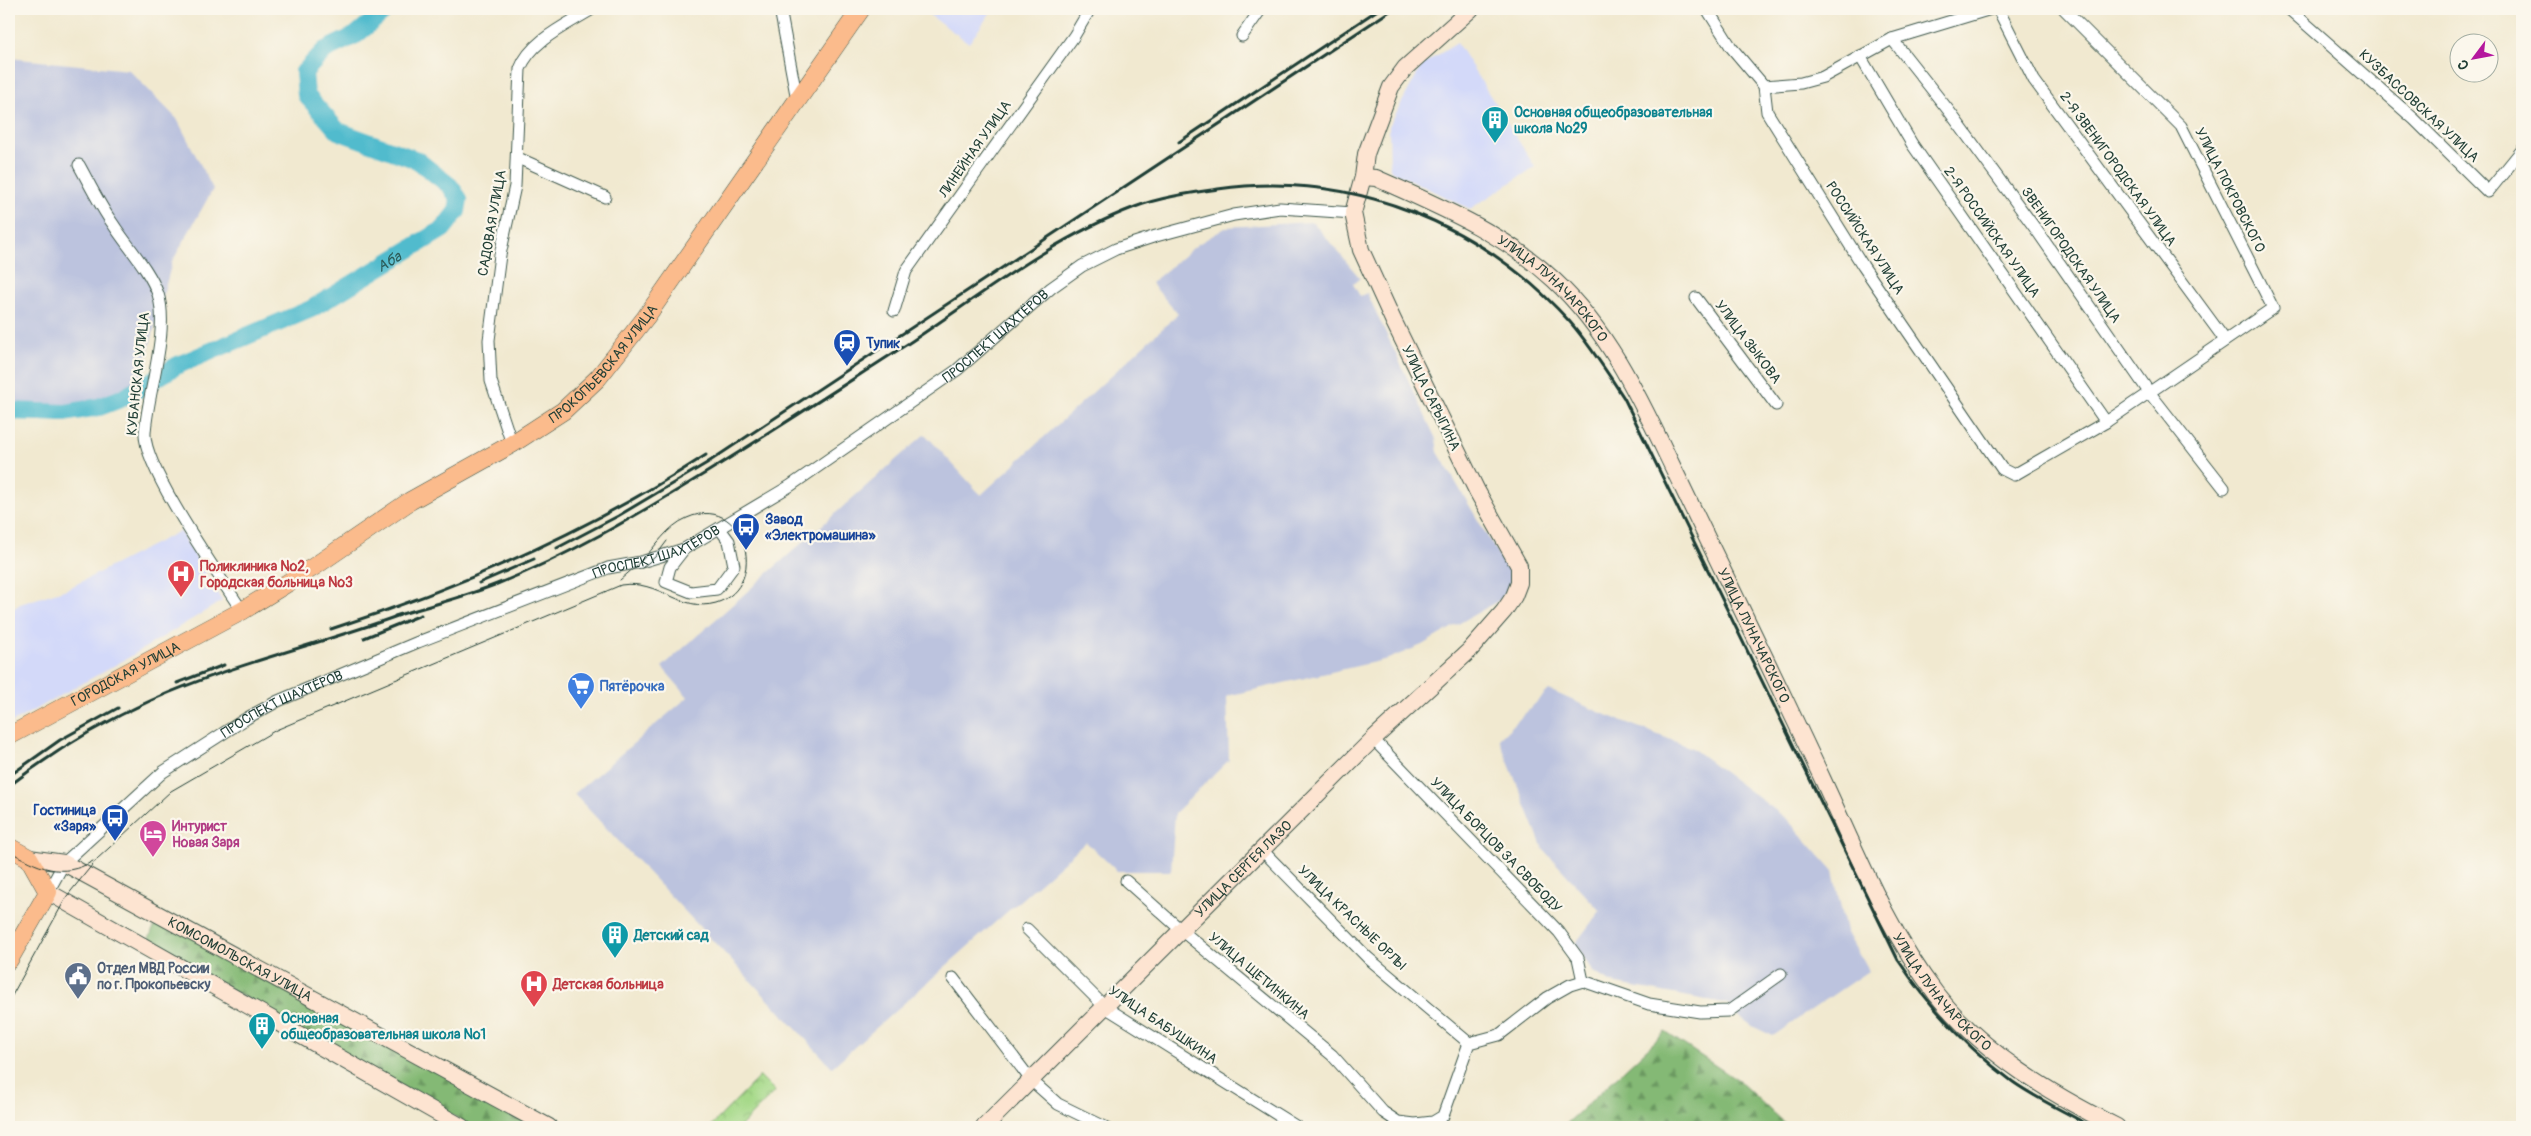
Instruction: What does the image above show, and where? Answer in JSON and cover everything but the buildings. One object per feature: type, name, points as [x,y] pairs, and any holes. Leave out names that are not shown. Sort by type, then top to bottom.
[{"type":"main road","name":"ПРОКОПЬЕВСКАЯ УЛИЦА","points":[[242,612],[315,566],[410,500],[512,444],[563,411],[598,378],[646,317],[861,9]]},
{"type":"main road","name":"УЛИЦА САРЫГИНА","points":[[1471,9],[1405,68],[1391,87],[1368,146],[1363,177],[1353,213],[1361,250],[1393,320],[1477,491],[1519,566],[1519,583],[1504,611]]},
{"type":"main road","name":"УЛИЦА ЛУНАЧАРСКОГО","points":[[1363,177],[1376,178],[1474,223],[1527,256],[1556,282],[1602,335],[1629,378],[1760,648],[1857,855],[1888,918],[1910,954],[1938,995],[1985,1044],[2030,1079],[2117,1127]]},
{"type":"main road","name":"УЛИЦА СЕРГЕЯ ЛАЗО","points":[[984,1127],[1373,739],[1469,651],[1504,611]]},
{"type":"main road","name":"ГОРОДСКАЯ УЛИЦА","points":[[9,736],[242,612]]},
{"type":"main road","points":[[9,847],[29,858],[64,863]]},
{"type":"main road","points":[[29,858],[48,892],[462,1127]]},
{"type":"main road","name":"КОМСОМОЛЬСКАЯ УЛИЦА","points":[[64,863],[549,1127]]},
{"type":"main road","points":[[9,960],[48,892]]},
{"type":"street","name":"САДОВАЯ УЛИЦА","points":[[512,444],[491,380],[489,340],[500,255],[515,186],[518,158],[518,89],[520,69],[525,56],[534,47],[592,9]]},
{"type":"street","points":[[780,9],[797,100]]},
{"type":"street","name":"ЛИНЕЙНАЯ УЛИЦА","points":[[894,311],[906,271],[1074,36],[1090,9]]},
{"type":"street","points":[[1242,36],[1260,9]]},
{"type":"street","points":[[1707,9],[1731,47],[1764,86],[1801,83],[1823,77],[1892,39],[1991,9]]},
{"type":"street","name":"2-Я ЗВЕНИГОРОДСКАЯ УЛИЦА","points":[[1998,9],[2034,80],[2225,340]]},
{"type":"street","name":"УЛИЦА ПОКРОВСКОГО","points":[[2064,9],[2181,126],[2273,308],[2225,340]]},
{"type":"street","name":"КУЗБАССОВСКАЯ УЛИЦА","points":[[2289,9],[2414,119],[2488,192],[2522,150]]},
{"type":"street","name":"ЗВЕНИГОРОДСКАЯ УЛИЦА","points":[[1892,39],[1949,111],[2023,212],[2149,392],[2224,488]]},
{"type":"street","name":"2-Я РОССИЙСКАЯ УЛИЦА","points":[[1860,56],[1912,144],[2106,422]]},
{"type":"street","name":"РОССИЙСКАЯ УЛИЦА","points":[[1764,86],[1767,112],[1863,266],[2002,469],[2014,475],[2106,422]]},
{"type":"street","points":[[518,158],[605,197]]},
{"type":"street","name":"КУБАНСКАЯ УЛИЦА","points":[[79,165],[111,222],[153,282],[158,294],[161,313],[158,358],[145,433],[147,450],[186,524],[242,612]]},
{"type":"street","name":"ПРОСПЕКТ ШАХТЁРОВ","points":[[48,892],[64,863],[163,772],[278,701],[418,642],[608,568],[640,562],[684,549],[811,473],[957,370],[1051,288],[1082,266],[1116,250],[1156,236],[1234,215],[1280,208],[1353,213]]},
{"type":"street","name":"УЛИЦА ЗЫКОВА","points":[[1696,298],[1776,405]]},
{"type":"street","points":[[2106,422],[2225,340]]},
{"type":"street","points":[[684,549],[670,567],[666,582],[691,592],[717,589],[734,566],[729,542],[720,529]]},
{"type":"street","name":"УЛИЦА БОРЦОВ ЗА СВОБОДУ","points":[[1373,739],[1558,932],[1578,958],[1584,982]]},
{"type":"street","name":"УЛИЦА КРАСНЫЕ ОРЛЫ","points":[[1262,850],[1368,958],[1469,1043]]},
{"type":"street","name":"УЛИЦА ЩЕТИНКИНА","points":[[1126,881],[1181,930],[1332,1055],[1383,1112],[1398,1122],[1415,1124],[1434,1122],[1442,1116],[1448,1106],[1469,1043]]},
{"type":"street","name":"УЛИЦА БАБУШКИНА","points":[[1027,929],[1105,1007],[1297,1127]]},
{"type":"street","points":[[1469,1043],[1499,1035],[1547,998],[1570,985],[1584,982],[1649,1004],[1700,1012],[1729,1011],[1781,974]]},
{"type":"street","points":[[953,978],[1031,1080],[1058,1104],[1106,1127]]},
{"type":"shaded area","points":[[921,9],[993,9],[969,43]]},
{"type":"shaded area","points":[[1457,43],[1535,167],[1470,209],[1390,170],[1389,126],[1422,65]]},
{"type":"shaded area","points":[[9,58],[129,70],[177,119],[213,189],[172,262],[139,386],[102,402],[9,407]]},
{"type":"shaded area","points":[[1313,222],[1360,278],[1353,284],[1360,296],[1367,293],[1436,439],[1438,452],[1499,556],[1503,555],[1509,565],[1512,575],[1508,595],[1422,645],[1388,659],[1227,696],[1229,760],[1175,813],[1171,871],[1117,871],[1086,842],[832,1067],[574,794],[688,697],[662,667],[925,434],[981,495],[1178,314],[1151,283],[1198,244],[1227,227]]},
{"type":"shaded area","points":[[180,531],[222,601],[128,658],[9,724],[9,612],[20,604],[67,589]]},
{"type":"shaded area","points":[[1549,690],[1599,712],[1692,748],[1787,819],[1833,871],[1846,931],[1868,971],[1773,1036],[1754,1027],[1737,1015],[1729,1004],[1612,983],[1593,972],[1575,944],[1600,911],[1543,849],[1499,739]]},
{"type":"green space","points":[[158,919],[540,1127],[473,1127],[147,942]]},
{"type":"green space","points":[[1665,1032],[1740,1082],[1788,1127],[1563,1127]]},
{"type":"green space","points":[[760,1076],[775,1091],[740,1127],[710,1127]]},
{"type":"waterway","name":"Аба","points":[[9,411],[65,413],[99,407],[125,397],[178,365],[311,309],[443,229],[457,211],[459,199],[450,186],[417,160],[338,131],[306,95],[304,72],[325,50],[356,35],[387,9]]},
{"type":"tram line","points":[[9,1001],[67,896],[97,859],[171,791],[276,730],[621,585],[635,584],[647,587],[692,604],[716,603],[733,593],[743,579],[746,562],[744,544],[736,529],[724,518],[707,513],[687,518],[673,526],[646,556],[620,580]]},
{"type":"tram line","points":[[642,568],[655,557],[667,541]]},
{"type":"tram line","points":[[9,851],[30,862],[50,869],[71,870],[93,861]]},
{"type":"railway","points":[[1179,142],[1379,9]]},
{"type":"railway","points":[[557,548],[618,516],[707,463],[1393,9]]},
{"type":"railway","points":[[395,616],[497,584],[549,561],[625,521],[804,411],[1046,251],[1105,220],[1135,207],[1176,196],[1218,189],[1268,185],[1317,188],[1364,197],[1410,211],[1455,231],[1496,257],[1535,287],[1570,322],[1624,398],[1898,960],[1950,1026],[1996,1069],[2022,1088],[2092,1127]]},
{"type":"railway","points":[[331,629],[429,595],[524,554],[617,508],[706,455]]},
{"type":"railway","points":[[479,583],[534,559]]},
{"type":"railway","points":[[9,786],[43,761],[78,739],[114,718],[152,700],[244,665],[400,615]]},
{"type":"railway","points":[[364,638],[421,615]]},
{"type":"railway","points":[[177,683],[224,665]]},
{"type":"railway","points":[[9,776],[60,740],[118,708]]},
{"type":"place","name":"Основная общеобразовательная школа №29","points":[[1495,144]]},
{"type":"place","name":"Тупик","points":[[847,367]]},
{"type":"place","name":"Завод «Электромашина»","points":[[746,551]]},
{"type":"place","name":"Поликлиника №2, Городская больница №3","points":[[181,598]]},
{"type":"place","name":"Пятёрочка","points":[[581,710]]},
{"type":"place","name":"Гостиница «Заря»","points":[[115,842]]},
{"type":"place","name":"Интурист Новая Заря","points":[[153,858]]},
{"type":"place","name":"Детский сад","points":[[615,959]]},
{"type":"place","name":"Отдел МВД России по г. Прокопьевску","points":[[78,1000]]},
{"type":"place","name":"Детская больница","points":[[534,1008]]},
{"type":"place","name":"Основная общеобразовательная школа №1","points":[[262,1050]]}]
